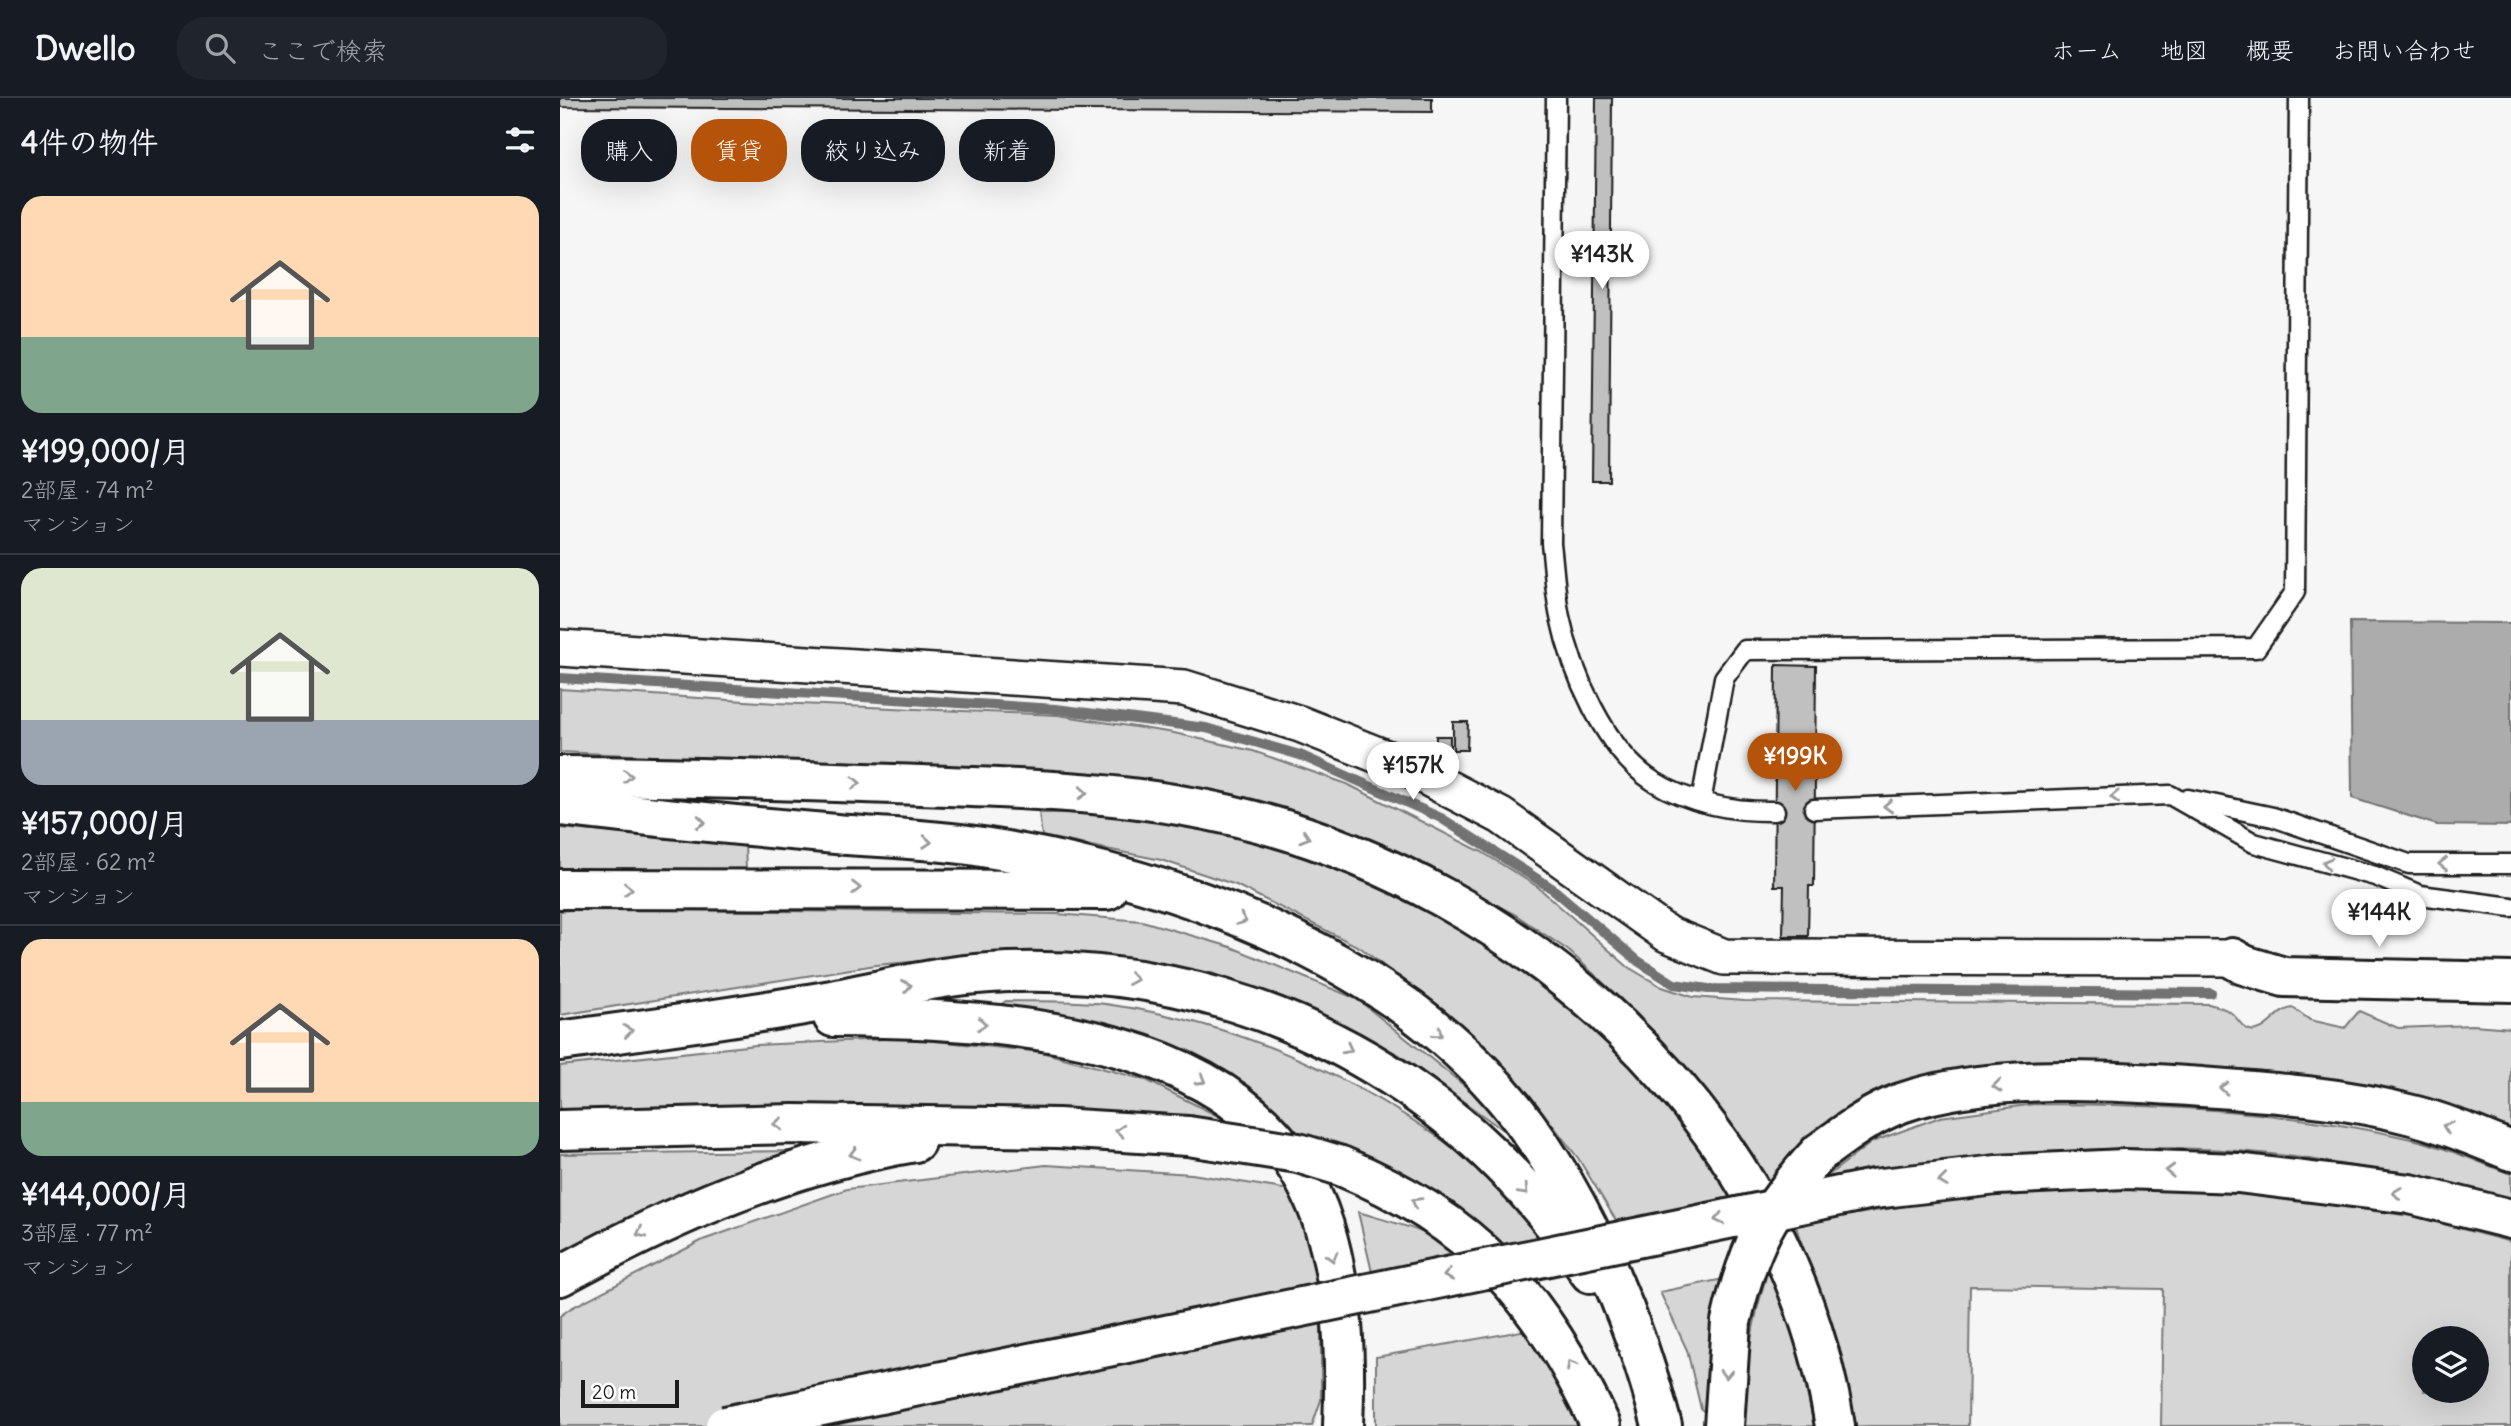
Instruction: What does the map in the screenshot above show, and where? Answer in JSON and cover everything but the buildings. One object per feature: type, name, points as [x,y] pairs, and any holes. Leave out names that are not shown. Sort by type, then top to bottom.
[{"type":"main road","points":[[560,776],[667,776],[1036,790],[1181,805],[1249,820],[1317,841],[1389,870],[1446,899],[1523,947],[1584,994],[1643,1049],[1695,1107],[1741,1175],[1782,1246],[1811,1326],[1835,1426]]},
{"type":"main road","points":[[560,806],[666,819],[978,846],[1052,860],[1192,901],[1259,926],[1330,959],[1391,996],[1449,1042],[1499,1091],[1542,1148],[1577,1208],[1604,1264],[1662,1426]]},
{"type":"main road","points":[[560,889],[1035,888],[1110,890],[1192,901]]},
{"type":"main road","points":[[2232,958],[2244,965],[2284,976],[2511,982]]},
{"type":"main road","points":[[560,1041],[743,1015],[988,973],[1126,978],[1189,989],[1258,1009],[1322,1036],[1386,1069],[1442,1110],[1491,1154],[1540,1208],[1584,1265],[1611,1304],[1640,1360]]},
{"type":"main road","points":[[743,1015],[928,1018],[1075,1038],[1139,1052],[1194,1074],[1236,1101],[1268,1131],[1303,1179],[1323,1224],[1335,1268],[1343,1332],[1343,1426]]},
{"type":"main road","points":[[1724,1426],[1731,1322],[1743,1272],[1759,1233],[1787,1188],[1820,1153],[1856,1125],[1901,1103],[1948,1092],[2056,1081],[2152,1083],[2286,1093],[2413,1115],[2511,1151]]},
{"type":"main road","points":[[560,1130],[794,1124],[1083,1129],[1188,1136],[1298,1153],[1341,1166],[1387,1185],[1434,1212],[1476,1245],[1515,1283],[1547,1325],[1575,1372],[1601,1426]]},
{"type":"main road","points":[[560,1276],[628,1239],[714,1199],[811,1166],[877,1148],[993,1129]]},
{"type":"main road","points":[[725,1426],[1873,1189],[1997,1175],[2124,1169],[2238,1173],[2410,1194],[2511,1219]]},
{"type":"street","points":[[560,648],[1184,688],[1300,724],[1403,765],[1501,816],[1667,934],[1724,957],[2232,958]]},
{"type":"lane","points":[[1556,98],[1550,543],[1560,617],[1577,676],[1617,747],[1652,780],[1701,802],[1754,811],[1775,811]]},
{"type":"lane","points":[[1701,802],[1724,678],[1745,650],[2256,648],[2295,592],[2299,98]]},
{"type":"lane","points":[[2170,795],[2254,844],[2375,876],[2420,895],[2511,907]]},
{"type":"lane","points":[[1814,809],[2170,795],[2273,817],[2409,864],[2511,864]]},
{"type":"shaded area","points":[[2350,622],[2511,623],[2511,826],[2437,825],[2352,798]]},
{"type":"shaded area","points":[[560,689],[776,703],[1058,715],[1174,733],[1253,751],[1347,784],[1482,852],[1538,887],[1628,967],[1662,987],[1693,997],[1744,1001],[2209,1004],[2233,1014],[2250,1030],[2262,1028],[2282,1012],[2293,1008],[2310,1020],[2345,1028],[2359,1011],[2398,1028],[2473,1025],[2511,1028],[2511,1133],[2088,1064],[1817,1131],[1768,1182],[1727,1118],[1637,1014],[1569,951],[1516,915],[1449,880],[1097,775],[560,752]]},
{"type":"shaded area","points":[[1039,813],[1127,814],[1207,829],[1340,871],[1403,900],[1464,933],[1522,971],[1577,1014],[1657,1089],[1690,1128],[1735,1198],[1617,1222],[1578,1158],[1534,1101],[1462,1027],[1361,948],[1236,885],[1161,860],[1042,836]]},
{"type":"shaded area","points":[[560,828],[745,844],[746,869],[560,871]]},
{"type":"shaded area","points":[[581,909],[1057,914],[1142,921],[1231,947],[1357,999],[1476,1095],[1515,1139],[1398,1054],[1212,973],[1128,962],[989,955],[876,965],[560,1015],[560,911]]},
{"type":"shaded area","points":[[1006,1001],[1086,1002],[1155,1013],[1240,1036],[1322,1070],[1399,1111],[1452,1147],[1558,1245],[1518,1256],[1446,1206],[1299,1139],[1259,1099],[993,1010]]},
{"type":"shaded area","points":[[908,1038],[1041,1052],[1146,1080],[1242,1128],[560,1116],[560,1066],[756,1045]]},
{"type":"shaded area","points":[[2035,1104],[2227,1111],[2369,1130],[2428,1143],[2511,1174],[2511,1202],[2362,1168],[2302,1158],[2215,1149],[2048,1152],[1826,1177],[1872,1142],[1940,1117]]},
{"type":"shaded area","points":[[794,1151],[772,1167],[560,1259],[560,1154]]},
{"type":"shaded area","points":[[1046,1165],[1192,1174],[1295,1191],[1316,1249],[1321,1317],[1321,1400],[1312,1426],[560,1426],[560,1316],[571,1308],[703,1240],[847,1189]]},
{"type":"shaded area","points":[[2082,1188],[2239,1191],[2417,1217],[2511,1242],[2511,1426],[2161,1426],[2163,1289],[1970,1286],[1968,1426],[1854,1426],[1830,1323],[1795,1224],[1967,1196]]},
{"type":"shaded area","points":[[1358,1212],[1433,1237],[1460,1253],[1472,1264],[1375,1285]]},
{"type":"shaded area","points":[[1769,1267],[1798,1348],[1814,1426],[1745,1426],[1750,1346]]},
{"type":"shaded area","points":[[1733,1277],[1708,1415],[1701,1409],[1687,1350],[1660,1292]]},
{"type":"shaded area","points":[[1532,1329],[1588,1426],[1376,1426],[1376,1357]]},
{"type":"waterway","points":[[560,678],[1056,709],[1206,728],[1300,755],[1441,818],[1553,889],[1638,961],[1674,984],[1708,989],[2211,993]]}]
